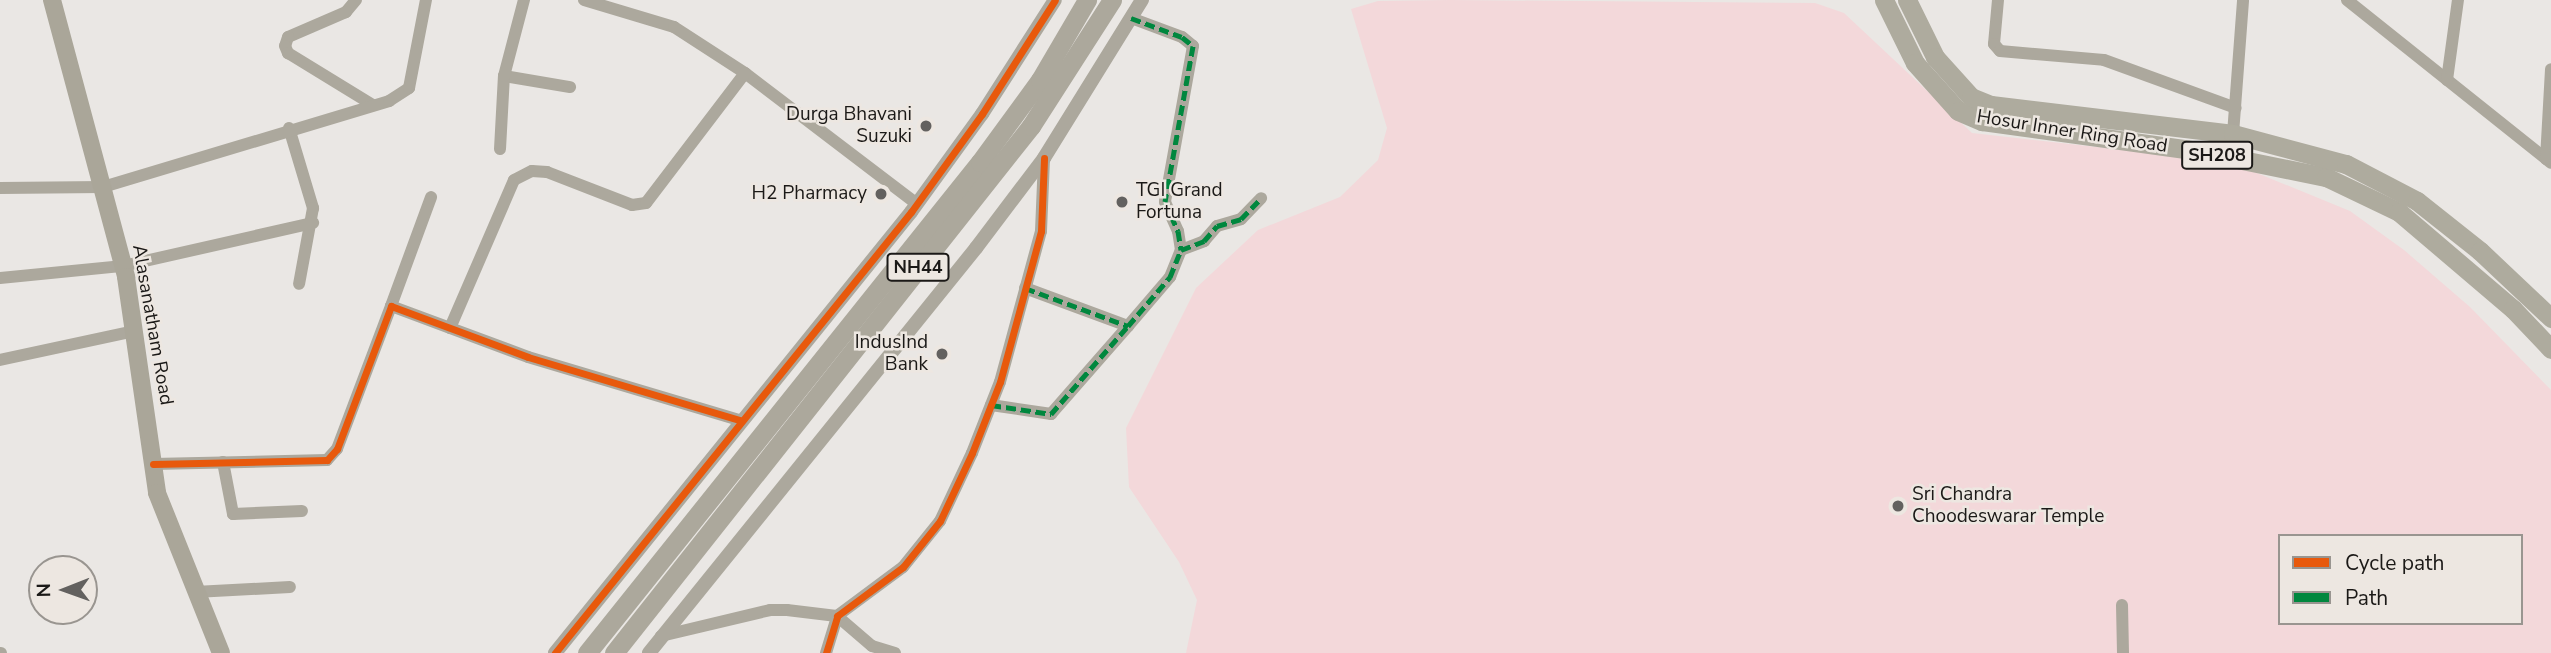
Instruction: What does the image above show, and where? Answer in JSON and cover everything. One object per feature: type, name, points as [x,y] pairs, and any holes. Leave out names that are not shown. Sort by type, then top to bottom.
[{"type":"highway","name":"NH44","points":[[587,653],[980,162],[1040,79],[1087,0]]},
{"type":"highway","name":"NH44","points":[[614,653],[1031,126],[1112,0]]},
{"type":"main road","name":"Alasanatham Road","points":[[52,0],[123,267],[157,492],[221,653]]},
{"type":"main road","name":"Hosur Inner Ring Road","points":[[1884,0],[1916,63],[1958,111],[1982,121],[2197,151],[2326,177],[2399,212],[2513,309],[2551,349]]},
{"type":"main road","name":"Hosur Inner Ring Road","points":[[1907,0],[1935,57],[1971,97],[1991,105],[2233,134],[2346,164],[2390,184],[2480,251],[2551,318]]},
{"type":"street","points":[[356,0],[346,12],[288,37],[285,46],[288,53],[373,105]]},
{"type":"street","points":[[0,188],[103,187],[289,128],[373,105],[409,88],[426,0]]},
{"type":"street","points":[[500,149],[504,76],[524,0]]},
{"type":"street","points":[[583,0],[610,4],[674,27],[745,73],[917,204]]},
{"type":"street","points":[[649,653],[1044,158],[1142,0]]},
{"type":"street","points":[[1998,0],[1994,44],[2000,51],[2104,60],[2236,108]]},
{"type":"street","points":[[2233,134],[2243,0]]},
{"type":"street","points":[[2347,0],[2549,161]]},
{"type":"street","points":[[2447,80],[2458,0]]},
{"type":"street","points":[[555,653],[740,420],[917,204],[1050,3]]},
{"type":"street","points":[[991,405],[1051,414],[1170,277],[1181,250],[1178,231],[1165,202],[1193,46],[1182,37],[1131,18]]},
{"type":"street","points":[[2549,161],[2551,69]]},
{"type":"street","points":[[450,328],[514,180],[532,172],[547,172],[632,205],[646,203],[745,73]]},
{"type":"street","points":[[504,76],[570,88]]},
{"type":"street","points":[[289,128],[310,190],[313,223],[299,284]]},
{"type":"street","points":[[826,653],[837,616],[904,567],[940,520],[991,405],[1041,231],[1044,158]]},
{"type":"street","points":[[153,464],[327,460],[333,456],[432,197]]},
{"type":"street","points":[[1181,250],[1204,241],[1217,226],[1241,219],[1261,198]]},
{"type":"street","points":[[0,278],[123,267],[313,223]]},
{"type":"street","points":[[1024,289],[1128,326]]},
{"type":"street","points":[[391,306],[528,357],[740,420]]},
{"type":"street","points":[[0,359],[134,331]]},
{"type":"street","points":[[223,462],[233,514],[302,511]]},
{"type":"street","points":[[195,592],[290,587]]},
{"type":"street","points":[[2122,605],[2123,653]]},
{"type":"street","points":[[662,636],[771,610],[837,616],[872,646],[895,653]]},
{"type":"shaded area","points":[[1449,0],[1815,3],[1844,13],[1972,133],[2230,162],[2350,211],[2404,250],[2470,307],[2551,390],[2551,653],[1186,653],[1197,600],[1179,562],[1129,487],[1126,428],[1196,288],[1258,230],[1340,197],[1378,160],[1387,128],[1351,9],[1378,1]]},
{"type":"marked path","points":[[1131,18],[1182,37],[1193,46],[1165,202],[1178,231],[1181,250]]},
{"type":"marked path","points":[[1025,288],[1128,326],[1170,277],[1181,250],[1204,241],[1217,226],[1241,219],[1261,198]]},
{"type":"marked path","points":[[991,405],[1051,414],[1128,326]]},
{"type":"cycle path","points":[[555,653],[911,212],[982,114],[1055,0]]},
{"type":"cycle path","points":[[826,653],[837,616],[903,567],[940,521],[972,453],[1000,382],[1041,231],[1044,158]]},
{"type":"cycle path","points":[[153,464],[327,460],[337,449],[391,306],[528,357],[740,420]]},
{"type":"place","name":"Durga Bhavani Suzuki","points":[[926,126]]},
{"type":"place","name":"H2 Pharmacy","points":[[881,194]]},
{"type":"place","name":"TGI Grand Fortuna","points":[[1122,202]]},
{"type":"place","name":"IndusInd Bank","points":[[942,354]]},
{"type":"place","name":"Sri Chandra Choodeswarar Temple","points":[[1898,506]]}]
